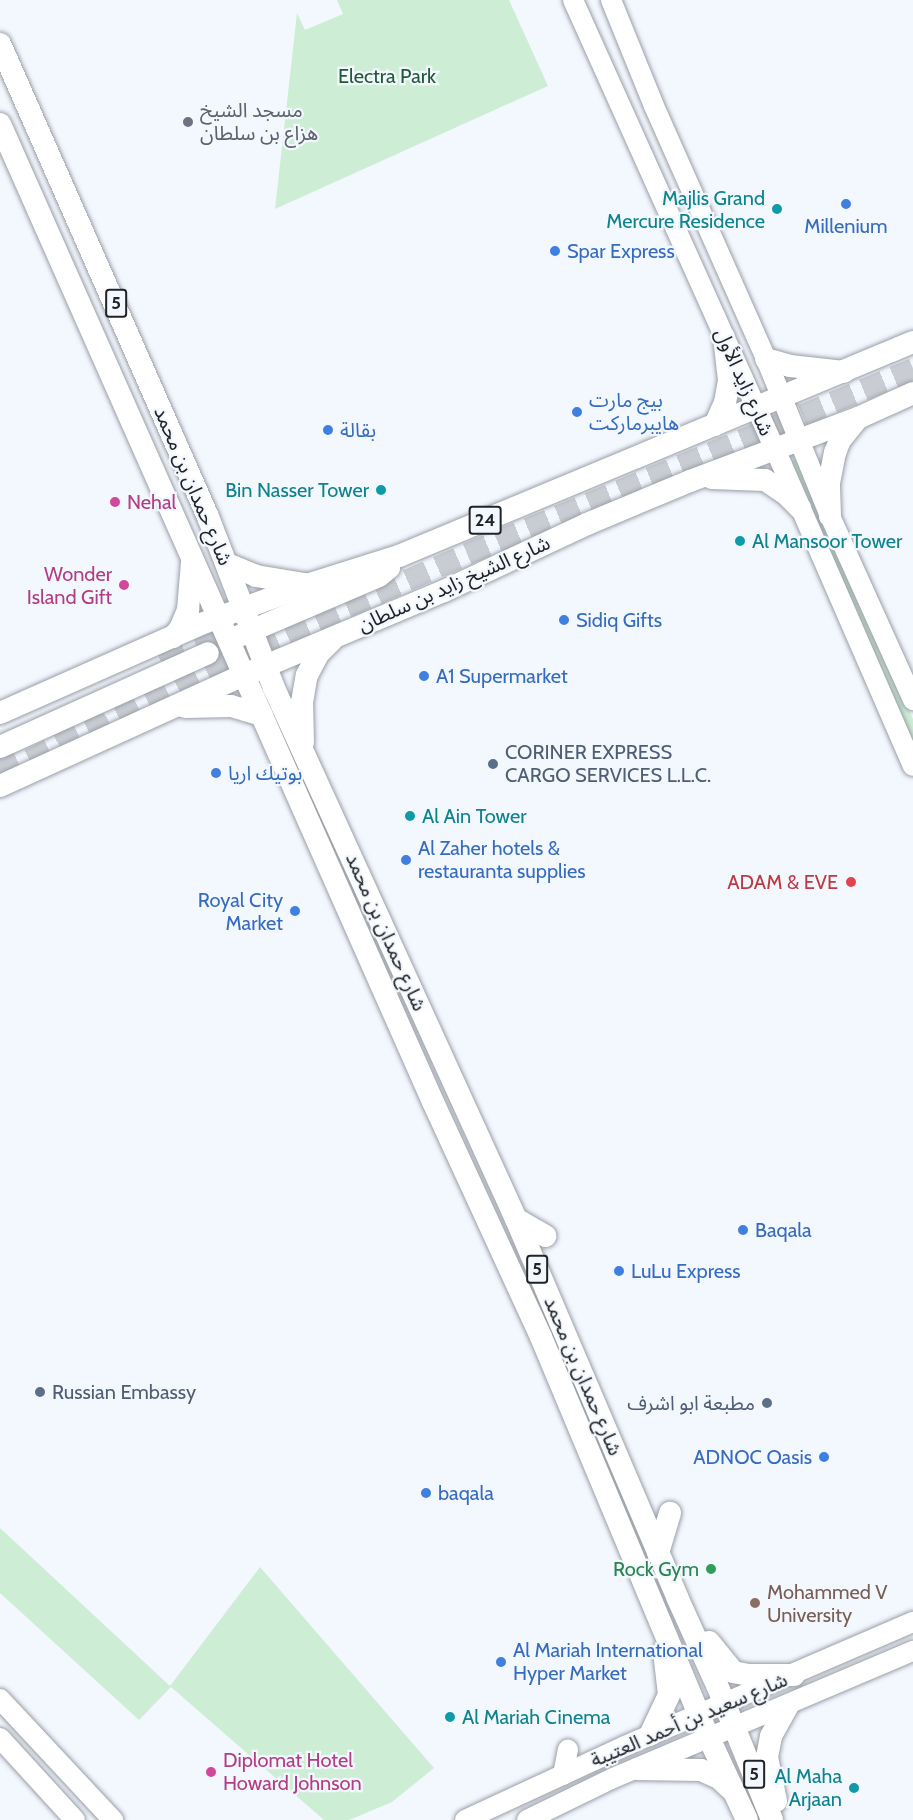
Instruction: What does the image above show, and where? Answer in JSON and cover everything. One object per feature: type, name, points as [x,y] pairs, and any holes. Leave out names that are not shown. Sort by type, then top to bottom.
[{"type":"main road","name":"شارع زايد الأول","points":[[573,0],[913,766]]},
{"type":"main road","name":"شارع زايد الأول","points":[[611,0],[654,106],[766,359],[830,516],[913,700]]},
{"type":"main road","name":"شارع حمدان بن محمد","points":[[0,44],[228,564],[266,666],[306,758],[516,1219],[658,1553],[735,1727],[772,1820]]},
{"type":"main road","name":"شارع حمدان بن محمد","points":[[0,124],[540,1337],[738,1809]]},
{"type":"main road","points":[[715,425],[725,403],[729,380],[724,337]]},
{"type":"main road","name":"24","points":[[0,713],[219,617],[310,584],[399,556],[846,372],[913,342]]},
{"type":"main road","points":[[766,359],[790,366],[846,372]]},
{"type":"main road","name":"شارع الشيخ زايد بن سلطان","points":[[0,786],[244,675],[690,480],[858,418],[913,393]]},
{"type":"main road","points":[[830,516],[829,483],[834,453],[840,440],[858,418]]},
{"type":"main road","points":[[690,480],[726,477],[765,480],[786,494],[800,508]]},
{"type":"main road","points":[[173,637],[184,621],[188,610],[192,556]]},
{"type":"main road","points":[[234,651],[237,638],[252,629],[379,576],[399,556]]},
{"type":"main road","points":[[228,564],[269,579],[310,584]]},
{"type":"main road","points":[[306,758],[302,722],[307,675],[318,654],[342,633]]},
{"type":"main road","points":[[0,747],[208,653]]},
{"type":"main road","points":[[158,715],[175,709],[212,705],[241,708],[262,715]]},
{"type":"main road","points":[[516,1219],[545,1236]]},
{"type":"main road","points":[[658,1553],[670,1514]]},
{"type":"main road","points":[[677,1597],[733,1672],[749,1676],[794,1675]]},
{"type":"main road","points":[[650,1735],[666,1705],[670,1684],[654,1606]]},
{"type":"main road","name":"شارع سعيد بن أحمد العتيبة","points":[[465,1820],[650,1735],[725,1705],[913,1622]]},
{"type":"main road","name":"شارع سعيد بن أحمد العتيبة","points":[[528,1820],[637,1769],[913,1651]]},
{"type":"main road","points":[[0,1699],[112,1820]]},
{"type":"main road","points":[[779,1820],[767,1757],[771,1736],[788,1705]]},
{"type":"main road","points":[[0,1738],[75,1820]]},
{"type":"main road","points":[[563,1775],[568,1749]]},
{"type":"main road","points":[[637,1769],[701,1770],[719,1778],[738,1809]]},
{"type":"green space","name":"Electra Park","points":[[337,0],[509,0],[548,86],[275,209],[297,13],[305,30],[343,14]]},
{"type":"green space","points":[[796,459],[913,719],[913,744],[790,462]]},
{"type":"green space","points":[[0,1528],[170,1686],[260,1567],[434,1768],[392,1802],[349,1820],[324,1820],[171,1687],[139,1720],[0,1593]]},
{"type":"tunnel","points":[[0,775],[226,660],[467,554],[913,369]]},
{"type":"tunnel","points":[[158,655],[269,612]]},
{"type":"tunnel","points":[[0,771],[18,765]]},
{"type":"place","name":"مسجد الشيخ هزاع بن سلطان","points":[[188,122]]},
{"type":"place","name":"Millenium","points":[[846,204]]},
{"type":"place","name":"Majlis Grand Mercure Residence","points":[[777,209]]},
{"type":"place","name":"Spar Express","points":[[555,251]]},
{"type":"place","name":"بيج مارت هايبرماركت","points":[[577,412]]},
{"type":"place","name":"بقالة","points":[[328,430]]},
{"type":"place","name":"Bin Nasser Tower","points":[[381,490]]},
{"type":"place","name":"Nehal","points":[[115,502]]},
{"type":"place","name":"Al Mansoor Tower","points":[[740,541]]},
{"type":"place","name":"Wonder Island Gift","points":[[124,585]]},
{"type":"place","name":"Sidiq Gifts","points":[[564,620]]},
{"type":"place","name":"A1 Supermarket","points":[[424,676]]},
{"type":"place","name":"CORINER EXPRESS CARGO SERVICES L.L.C.","points":[[493,764]]},
{"type":"place","name":"بوتيك اريا","points":[[216,773]]},
{"type":"place","name":"Al Ain Tower","points":[[410,816]]},
{"type":"place","name":"Al Zaher hotels & restauranta supplies","points":[[406,860]]},
{"type":"place","name":"ADAM & EVE","points":[[851,882]]},
{"type":"place","name":"Royal City Market","points":[[295,911]]},
{"type":"place","name":"Baqala","points":[[743,1230]]},
{"type":"place","name":"LuLu Express","points":[[619,1271]]},
{"type":"place","name":"Russian Embassy","points":[[40,1392]]},
{"type":"place","name":"مطبعة ابو اشرف","points":[[767,1403]]},
{"type":"place","name":"ADNOC Oasis","points":[[824,1457]]},
{"type":"place","name":"baqala","points":[[426,1493]]},
{"type":"place","name":"Rock Gym","points":[[711,1569]]},
{"type":"place","name":"Mohammed V University","points":[[755,1603]]},
{"type":"place","name":"Al Mariah International Hyper Market","points":[[501,1662]]},
{"type":"place","name":"Al Mariah Cinema","points":[[450,1717]]},
{"type":"place","name":"Diplomat Hotel Howard Johnson","points":[[211,1772]]},
{"type":"place","name":"Al Maha Arjaan","points":[[854,1788]]}]
